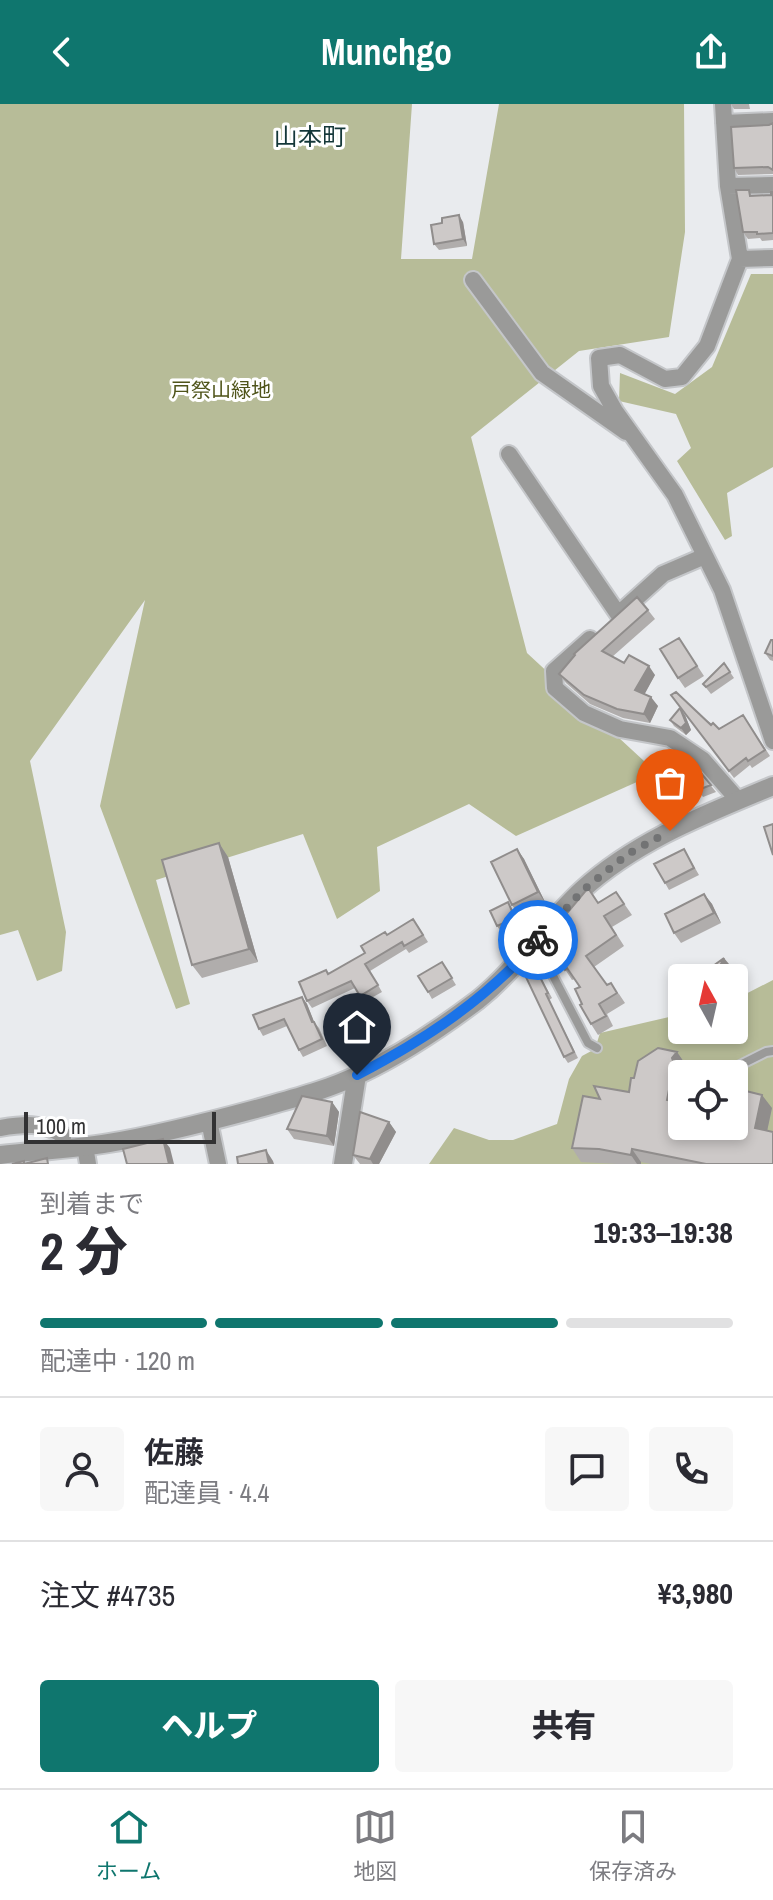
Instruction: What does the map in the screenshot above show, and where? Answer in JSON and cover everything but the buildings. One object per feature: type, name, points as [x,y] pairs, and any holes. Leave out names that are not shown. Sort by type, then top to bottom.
[{"type":"street","points":[[723,104],[728,186],[740,259],[707,346],[682,377],[665,379],[620,355],[599,358],[601,386],[615,411],[675,495],[722,590],[773,741]]},
{"type":"street","points":[[724,123],[773,121]]},
{"type":"street","points":[[728,186],[773,185]]},
{"type":"street","points":[[740,259],[773,258]]},
{"type":"street","points":[[473,280],[542,373],[637,440]]},
{"type":"street","points":[[509,454],[618,614]]},
{"type":"street","points":[[705,556],[663,574],[554,671],[555,688],[584,713],[620,729],[670,738],[703,760],[738,800]]},
{"type":"street","points":[[0,1155],[63,1149],[86,1155],[134,1138],[281,1102],[357,1075],[424,1038],[480,998],[501,980],[582,891],[628,854],[676,828],[773,786]]},
{"type":"street","points":[[343,1164],[357,1075]]},
{"type":"street","points":[[209,1121],[218,1164]]},
{"type":"street","points":[[0,1128],[37,1124],[63,1135],[63,1149]]},
{"type":"lane","points":[[536,942],[588,1043],[597,1048]]},
{"type":"lane","points":[[748,1061],[773,1051]]},
{"type":"green space","name":"戸祭山緑地","points":[[0,104],[412,104],[401,259],[472,259],[499,104],[684,104],[685,232],[669,337],[579,351],[471,437],[527,653],[657,773],[516,836],[469,804],[377,847],[380,891],[337,919],[303,834],[156,880],[190,1004],[176,1009],[100,806],[145,600],[30,761],[66,932],[62,971],[37,981],[18,930],[0,935]]},
{"type":"green space","points":[[751,274],[773,274],[773,467],[727,493],[732,536],[725,540],[677,461],[691,448],[676,414],[619,401],[620,373],[675,394],[712,367]]},
{"type":"green space","points":[[773,980],[773,1164],[429,1164],[454,1128],[489,1140],[513,1140],[557,1124],[569,1079],[582,1056],[595,1049],[600,1033],[668,1017],[668,1044],[748,1044],[748,993]]},
{"type":"way so far","points":[[538,940],[582,891],[628,854],[670,831]]},
{"type":"district","name":"山本町","points":[[310,137]]},
{"type":"route","points":[[357,1075],[424,1038],[480,998],[538,940]]}]
